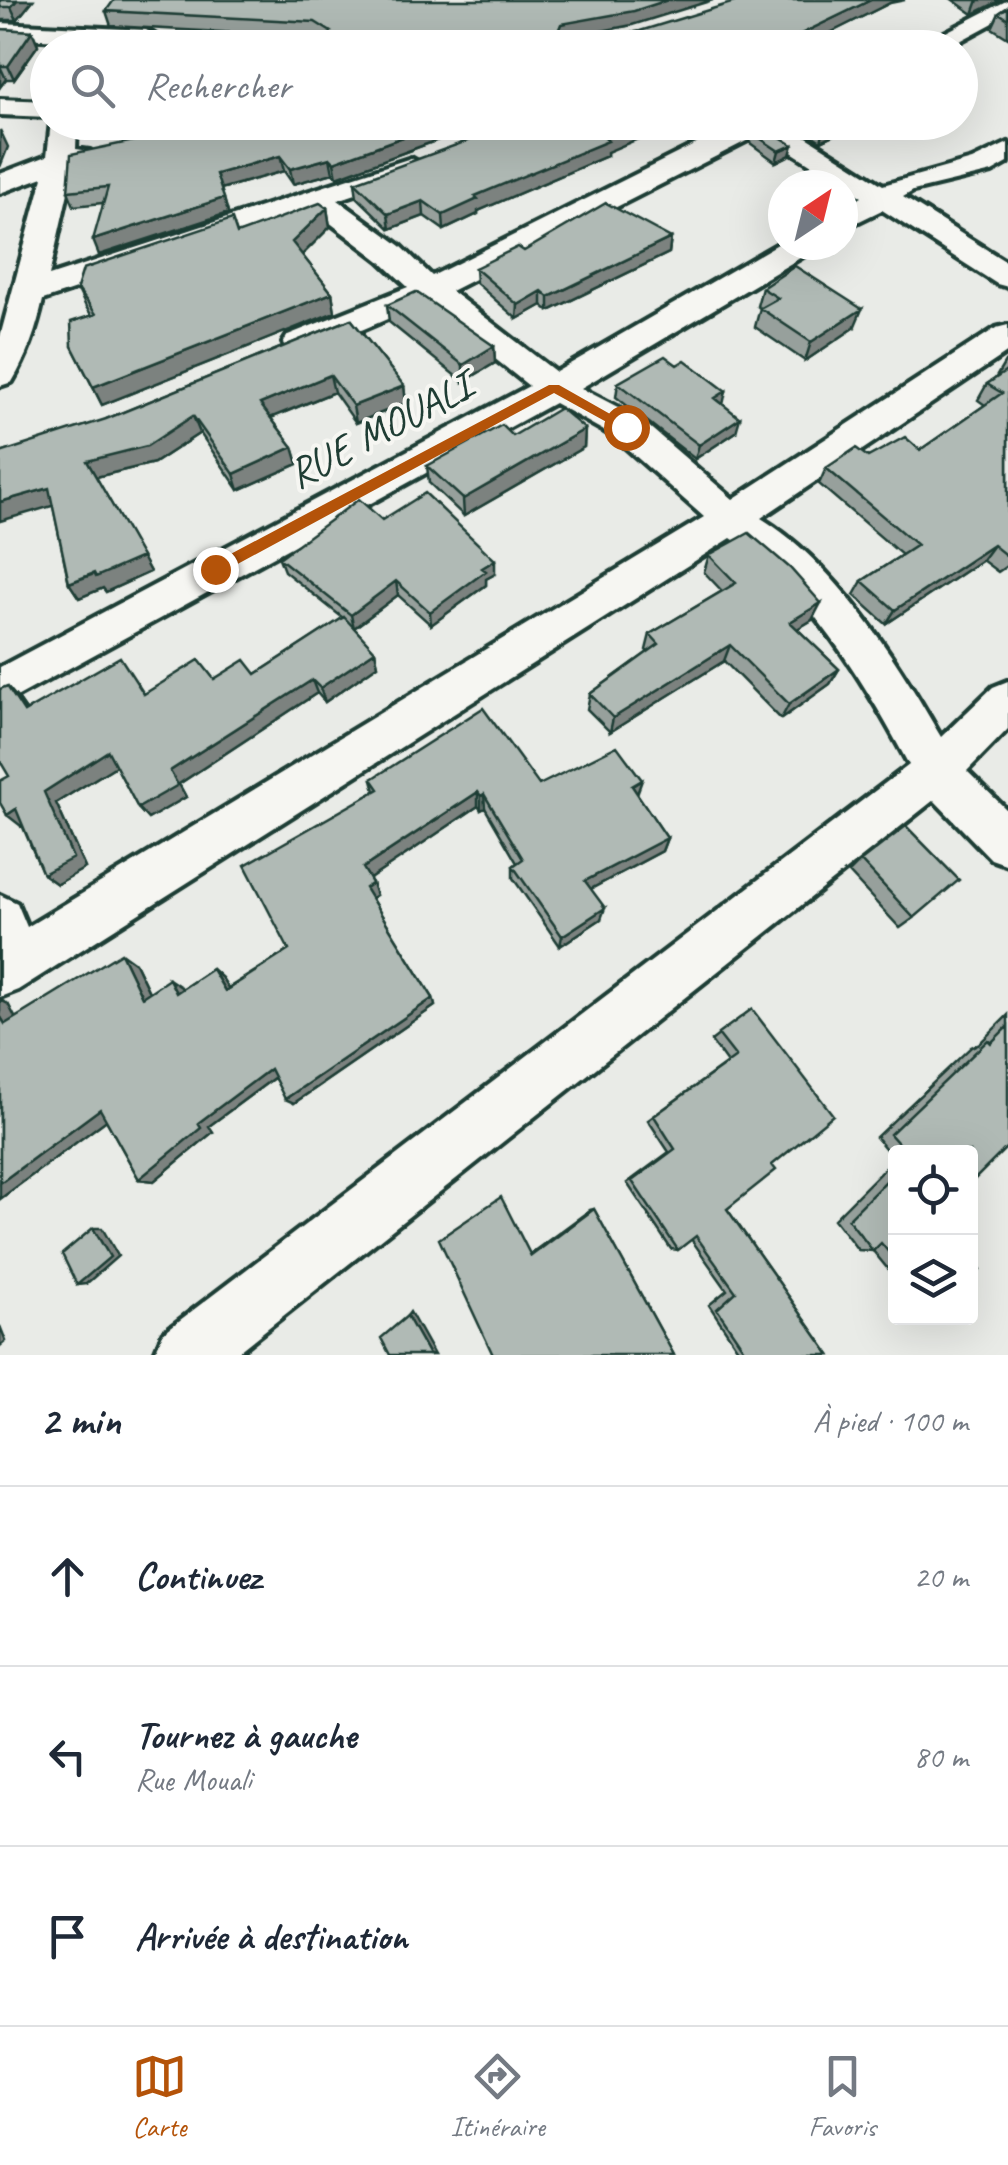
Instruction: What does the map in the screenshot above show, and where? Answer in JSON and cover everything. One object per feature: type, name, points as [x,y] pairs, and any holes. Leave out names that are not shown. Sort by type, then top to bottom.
[{"type":"street","points":[[962,30],[1008,6]]},
{"type":"street","points":[[0,30],[30,31]]},
{"type":"street","points":[[0,107],[30,108]]},
{"type":"street","points":[[0,374],[11,330],[28,294],[63,140]]},
{"type":"street","points":[[265,356],[429,290],[727,140]]},
{"type":"street","points":[[791,140],[1008,277]]},
{"type":"street","points":[[0,184],[61,160],[114,150]]},
{"type":"street","points":[[858,212],[918,180],[986,165],[1008,151]]},
{"type":"street","points":[[28,294],[442,154]]},
{"type":"street","points":[[316,198],[390,253],[429,290],[554,388],[626,427],[731,519],[776,547],[846,628],[903,711],[936,771],[1008,843]]},
{"type":"street","name":"RUE MOUALI","points":[[0,688],[554,388],[774,260]]},
{"type":"street","points":[[5,952],[731,519],[1008,336]]},
{"type":"street","points":[[186,1355],[936,771],[1008,700]]},
{"type":"building","points":[[0,0],[17,0],[11,7],[0,7]]},
{"type":"building","points":[[114,0],[668,0],[634,11],[561,24],[558,30],[328,30],[315,22],[106,11]]},
{"type":"building","points":[[741,0],[871,0],[809,30],[643,30]]},
{"type":"building","points":[[0,29],[30,31],[8,66],[0,66]]},
{"type":"building","points":[[138,140],[394,140],[334,162],[330,158],[290,169],[280,156],[216,174],[224,198],[93,240],[108,187],[68,191],[71,154]]},
{"type":"building","points":[[470,140],[608,141],[475,196],[478,199],[443,215],[423,201],[388,214],[355,182]]},
{"type":"building","points":[[762,140],[785,140],[793,145],[779,151]]},
{"type":"building","points":[[320,203],[327,208],[292,242],[332,293],[93,387],[72,346],[71,322],[96,314],[77,288],[83,269],[232,219],[237,234]]},
{"type":"building","points":[[606,203],[671,238],[549,297],[542,291],[518,305],[475,268],[518,247],[524,251]]},
{"type":"building","points":[[795,266],[862,309],[811,342],[760,308],[778,298],[762,288]]},
{"type":"building","points":[[416,292],[494,346],[463,365],[387,305]]},
{"type":"building","points":[[351,319],[404,386],[353,406],[330,375],[260,404],[293,447],[234,474],[193,416],[147,446],[87,461],[142,557],[96,577],[94,573],[69,583],[49,488],[0,502],[0,453],[106,419]]},
{"type":"building","points":[[665,356],[677,365],[685,360],[726,391],[715,398],[740,418],[699,445],[618,383]]},
{"type":"building","points":[[1008,370],[1008,557],[993,545],[895,610],[862,581],[917,545],[826,468],[856,448],[868,457],[905,437],[920,450],[1002,393],[987,384]]},
{"type":"building","points":[[560,408],[585,429],[463,499],[427,466],[502,425],[513,436]]},
{"type":"building","points":[[425,493],[495,560],[430,612],[396,581],[351,615],[279,558],[359,499],[382,520]]},
{"type":"building","points":[[749,533],[790,568],[821,603],[790,622],[839,669],[789,704],[730,645],[613,718],[590,694],[659,644],[650,634],[736,583],[709,555]]},
{"type":"building","points":[[344,617],[375,651],[320,688],[312,680],[170,771],[178,785],[138,808],[108,751],[44,792],[73,858],[43,874],[16,809],[7,815],[0,803],[0,781],[9,776],[0,761],[0,689],[7,686],[24,712],[120,657],[144,694],[199,660],[214,679],[245,660],[256,674]]},
{"type":"building","points":[[483,708],[539,785],[617,746],[642,780],[632,786],[667,838],[585,881],[605,908],[562,936],[513,866],[523,859],[484,794],[478,792],[363,868],[372,883],[365,888],[433,998],[285,1099],[270,1069],[198,1123],[201,1128],[139,1179],[100,1109],[0,1183],[0,1016],[5,1024],[121,953],[142,997],[169,979],[176,993],[212,969],[225,991],[289,950],[245,865],[379,789],[372,779]]},
{"type":"building","points":[[906,826],[959,880],[914,918],[861,861]]},
{"type":"building","points":[[752,1009],[833,1115],[772,1165],[776,1170],[727,1209],[830,1355],[748,1355],[717,1309],[736,1292],[696,1236],[678,1250],[632,1181],[675,1149],[654,1116],[736,1057],[718,1034]]},
{"type":"building","points":[[1008,1026],[1008,1146],[978,1176],[978,1145],[900,1145],[890,1134],[988,1040],[991,1043]]},
{"type":"building","points":[[888,1179],[888,1251],[881,1243],[873,1251],[848,1219]]},
{"type":"building","points":[[501,1197],[531,1256],[594,1209],[674,1355],[493,1355],[439,1239]]},
{"type":"building","points":[[93,1228],[110,1257],[77,1285],[62,1254]]},
{"type":"building","points":[[407,1316],[429,1355],[390,1355],[381,1338]]},
{"type":"route","points":[[215,569],[554,388],[626,427]]}]
